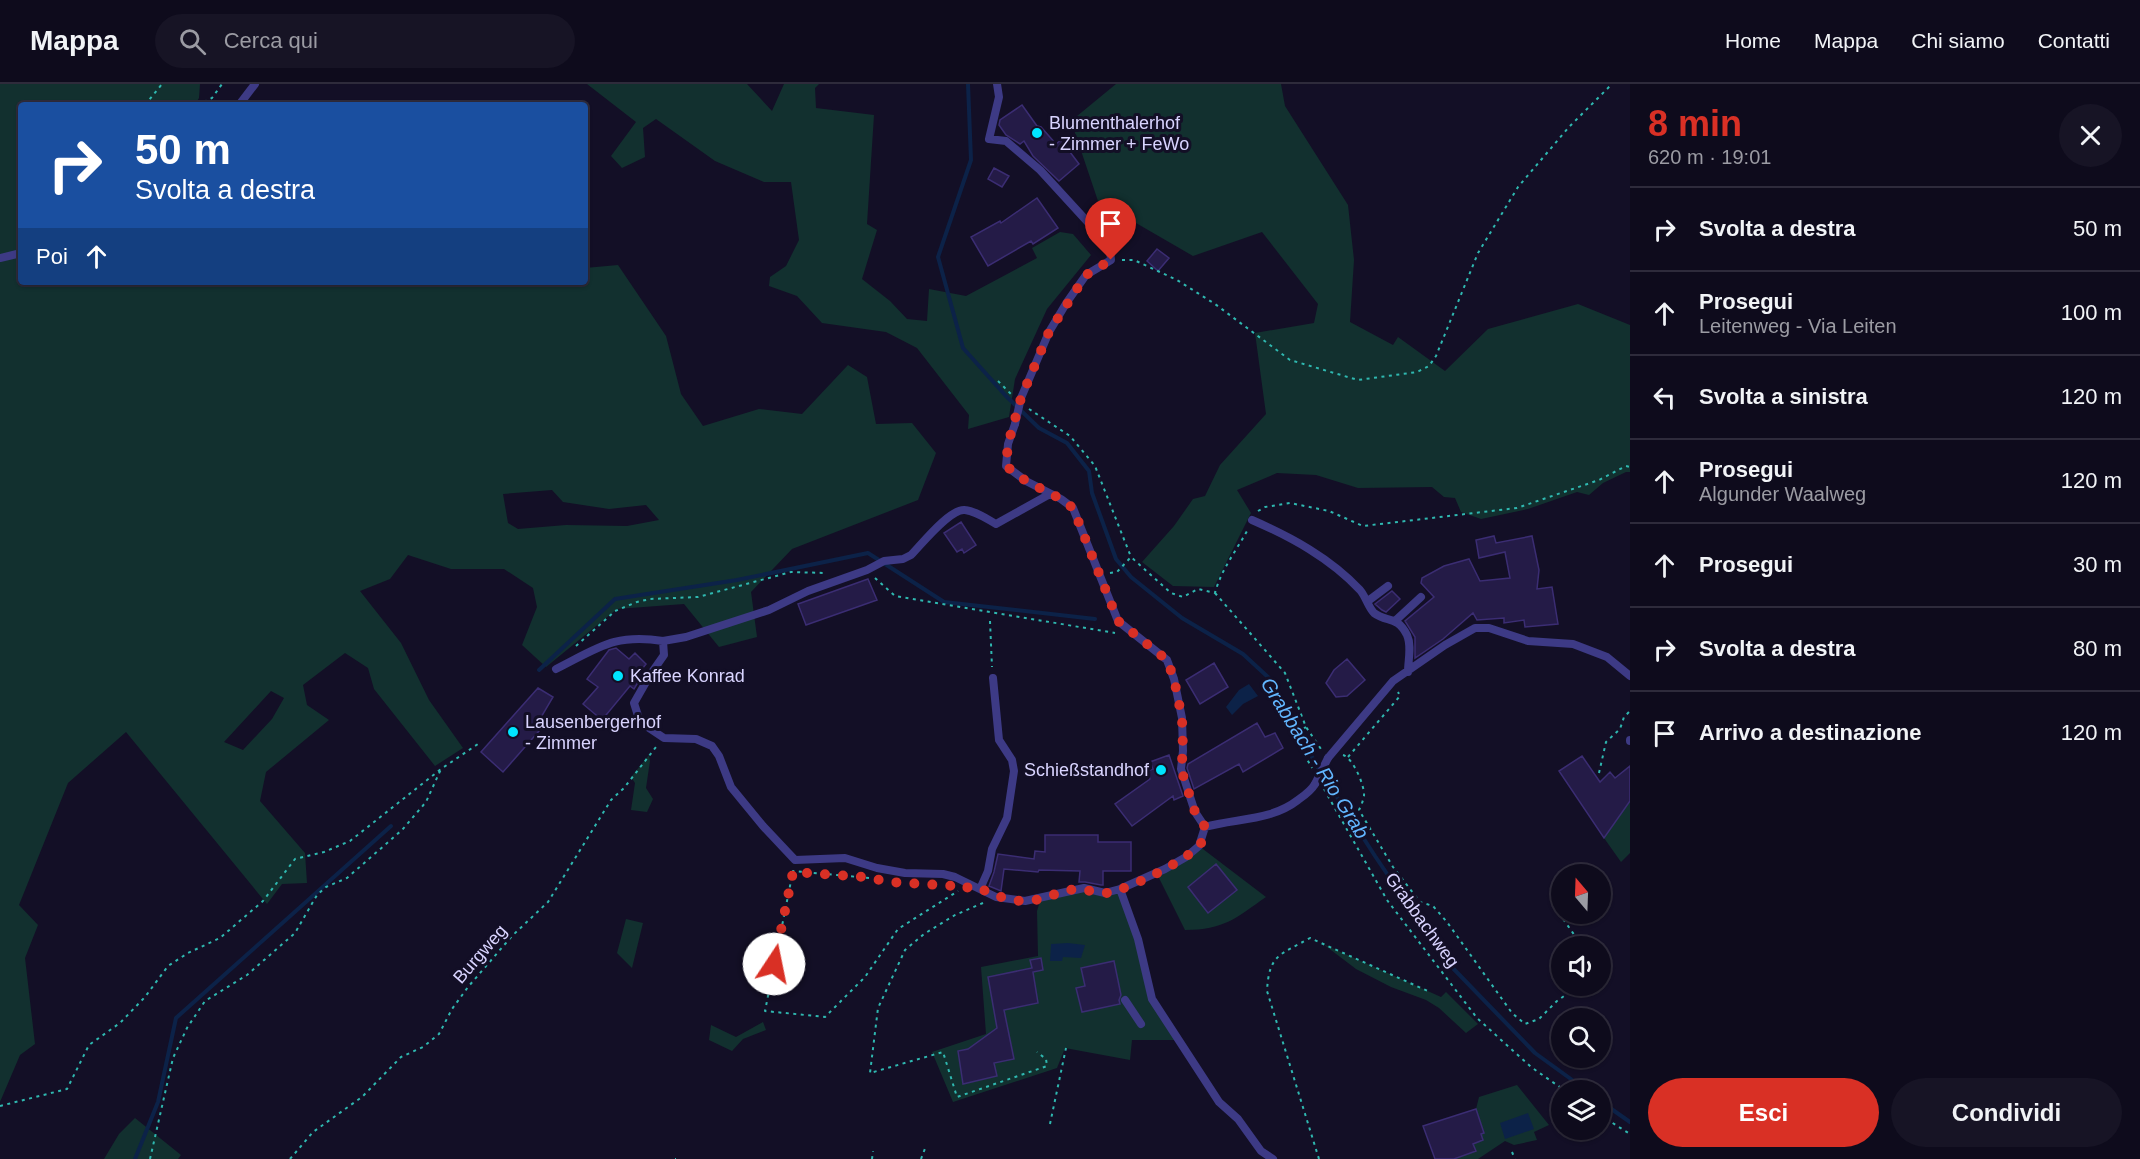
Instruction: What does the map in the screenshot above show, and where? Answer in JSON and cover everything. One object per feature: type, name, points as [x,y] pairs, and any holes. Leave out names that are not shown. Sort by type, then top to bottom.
[{"type":"lane","points":[[241,102],[255,84]]},
{"type":"lane","points":[[997,84],[999,97],[989,140],[1006,141],[1040,170],[1106,242],[1111,260],[1086,275],[1049,332],[1008,444],[1006,466],[1073,508],[1118,621],[1167,660],[1172,670],[1182,718],[1181,769],[1195,812],[1205,827]]},
{"type":"lane","points":[[0,258],[18,254]]},
{"type":"lane","points":[[556,669],[612,641],[641,638],[663,641],[686,637],[769,610],[808,591],[867,570],[884,561],[903,559],[911,555],[949,516],[960,510],[967,510],[996,524],[1050,494]]},
{"type":"lane","points":[[1252,520],[1289,536],[1308,548],[1360,590],[1376,615],[1395,621],[1402,627],[1410,647],[1408,672]]},
{"type":"lane","points":[[1368,601],[1388,586]]},
{"type":"lane","points":[[1395,621],[1421,597]]},
{"type":"lane","points":[[1205,827],[1263,818],[1289,807],[1319,786],[1331,755],[1393,681],[1445,645],[1475,628],[1489,628],[1528,641],[1573,644],[1607,657],[1630,676]]},
{"type":"lane","points":[[663,641],[664,655],[634,703],[640,722],[664,738],[696,739],[712,746],[719,756],[731,787],[795,860],[846,858],[878,868],[905,873],[949,875],[996,897],[1025,901],[1084,888],[1105,893],[1120,889],[1166,869],[1186,856],[1199,846],[1205,827]]},
{"type":"lane","points":[[980,889],[988,871],[992,849],[1007,819],[1014,771],[1012,760],[999,740],[993,678]]},
{"type":"lane","points":[[1120,889],[1138,939],[1152,999],[1219,1102],[1238,1119],[1261,1151],[1273,1159]]},
{"type":"lane","points":[[1125,1000],[1141,1024]]},
{"type":"path","points":[[147,102],[162,84]]},
{"type":"path","points":[[203,102],[212,98],[222,84]]},
{"type":"path","points":[[1111,260],[1134,260],[1178,280],[1215,304],[1290,360],[1358,380],[1417,372],[1429,366],[1436,357],[1478,253],[1518,187],[1569,127],[1612,84]]},
{"type":"path","points":[[1022,402],[998,381],[1022,402],[1070,436],[1095,466],[1131,557],[1171,593],[1184,597],[1198,589],[1215,592],[1285,673],[1306,727],[1323,752],[1348,757],[1354,763],[1364,796],[1359,810],[1394,867],[1420,902],[1433,906],[1447,922],[1512,1013],[1525,1024],[1539,1019],[1564,996]]},
{"type":"path","points":[[1215,592],[1219,579],[1235,554],[1256,512],[1265,507],[1290,503],[1329,511],[1363,526],[1517,508],[1599,480],[1626,466],[1630,467]]},
{"type":"path","points":[[1117,572],[1131,557]]},
{"type":"path","points":[[867,570],[895,596],[1122,634],[1132,632]]},
{"type":"path","points":[[574,648],[615,611],[636,602],[650,599],[698,597],[791,572],[833,573]]},
{"type":"path","points":[[990,621],[993,678]]},
{"type":"path","points":[[1348,757],[1400,696],[1393,681]]},
{"type":"path","points":[[1599,773],[1606,742],[1620,729],[1624,717],[1630,711]]},
{"type":"path","points":[[1306,727],[1293,735],[1313,770]]},
{"type":"path","name":"Burgweg","points":[[290,1159],[313,1132],[362,1097],[401,1057],[423,1047],[439,1034],[452,1009],[468,987],[512,936],[548,902],[611,800],[664,738]]},
{"type":"path","points":[[0,1106],[67,1089],[88,1045],[120,1023],[145,997],[168,966],[188,953],[220,938],[263,900],[295,859],[324,852],[350,841],[441,769],[478,744]]},
{"type":"path","points":[[150,1159],[173,1058],[187,1028],[205,1001],[247,975],[295,933],[317,896],[326,887],[347,878],[402,830],[426,802],[441,769]]},
{"type":"path","name":"Grabbachweg","points":[[1319,786],[1387,900],[1477,1018],[1531,1067],[1551,1081]]},
{"type":"path","points":[[873,879],[793,872],[765,1011],[825,1017],[865,976],[898,929],[962,889],[955,886]]},
{"type":"path","points":[[996,897],[955,915],[924,934],[905,950],[878,1008],[870,1073],[943,1052],[957,1097],[1047,1066],[1046,1059],[1037,1052]]},
{"type":"path","points":[[1319,1159],[1267,991],[1269,968],[1274,960],[1310,938],[1431,992]]},
{"type":"path","points":[[1050,1125],[1066,1048]]},
{"type":"path","points":[[1611,1122],[1630,1134]]},
{"type":"path","points":[[921,1159],[926,1146]]},
{"type":"path","points":[[872,1159],[873,1151]]},
{"type":"path","points":[[1512,1152],[1515,1159]]},
{"type":"green space","points":[[0,84],[200,84],[197,102],[18,102],[18,285],[588,285],[588,268],[618,265],[666,336],[681,394],[703,426],[759,409],[802,414],[848,365],[867,377],[876,424],[912,423],[936,453],[918,500],[792,549],[751,592],[757,637],[719,647],[684,604],[617,609],[546,667],[522,645],[537,607],[533,588],[504,569],[451,569],[408,555],[390,579],[360,591],[401,643],[429,700],[463,748],[435,766],[374,689],[368,668],[345,653],[303,685],[307,705],[329,720],[266,772],[260,801],[305,853],[307,883],[282,884],[267,904],[126,732],[68,783],[19,905],[38,925],[25,958],[35,1044],[20,1055],[0,1102]],"holes":[[[552,490],[563,502],[609,509],[646,505],[659,520],[627,526],[566,525],[518,529],[508,523],[503,494]],[[271,691],[284,698],[272,719],[243,750],[224,742]]]},
{"type":"green space","points":[[587,84],[747,84],[772,111],[784,84],[819,84],[815,88],[816,108],[874,115],[867,224],[877,230],[862,279],[890,301],[907,319],[927,321],[929,289],[966,296],[1037,258],[1032,248],[1060,232],[1073,234],[1091,255],[1047,309],[1015,379],[1009,417],[968,429],[969,415],[917,348],[886,332],[822,323],[797,296],[769,286],[770,277],[786,266],[799,240],[791,182],[764,182],[715,161],[656,119],[643,128],[645,157],[622,168],[611,156],[636,122]]},
{"type":"green space","points":[[1116,84],[1281,84],[1285,106],[1348,205],[1354,260],[1350,322],[1393,345],[1398,337],[1445,371],[1488,329],[1578,304],[1630,325],[1630,472],[1603,483],[1589,495],[1577,492],[1528,509],[1481,519],[1461,512],[1455,498],[1444,497],[1432,487],[1358,488],[1316,475],[1277,473],[1237,490],[1251,513],[1214,587],[1173,586],[1142,562],[1174,526],[1193,499],[1205,496],[1220,465],[1266,414],[1255,333],[1314,323],[1318,304],[1262,232],[1193,256],[1098,201],[1071,121]]},
{"type":"green space","points":[[649,755],[646,788],[653,799],[647,812],[631,810],[635,783],[631,777]]},
{"type":"green space","points":[[1630,801],[1630,853],[1621,862],[1604,838]]},
{"type":"green space","points":[[1199,846],[1266,897],[1237,917],[1220,925],[1185,930],[1156,872]]},
{"type":"green space","points":[[1120,889],[1152,999],[1177,1040],[1132,1040],[1130,1060],[1065,1048],[1057,1068],[953,1102],[932,1052],[986,1034],[981,967],[1038,956],[1037,911],[1041,898],[1068,890]]},
{"type":"green space","points":[[626,919],[643,923],[632,968],[617,953]]},
{"type":"green space","points":[[1323,944],[1441,997],[1446,992],[1478,1024],[1466,1033],[1439,1008],[1356,969]]},
{"type":"green space","points":[[763,1022],[766,1030],[743,1039],[732,1051],[709,1040],[711,1025],[736,1037]]},
{"type":"green space","points":[[1517,1085],[1549,1125],[1534,1132],[1537,1140],[1514,1145],[1505,1141],[1478,1159],[1454,1159],[1476,1151],[1473,1144],[1483,1140],[1481,1134],[1484,1132],[1476,1109],[1479,1097]]},
{"type":"green space","points":[[135,1118],[181,1155],[178,1159],[104,1159],[119,1134]]},
{"type":"water","points":[[1249,684],[1258,696],[1243,704],[1232,715],[1226,707],[1239,690]]},
{"type":"water","points":[[1051,944],[1085,945],[1081,958],[1063,957],[1062,961],[1050,961]]},
{"type":"water","points":[[1528,1113],[1534,1129],[1505,1139],[1500,1123]]},
{"type":"building","points":[[1022,105],[1037,126],[1041,127],[1056,144],[1061,140],[1079,164],[1059,181],[1033,156],[1024,141],[1020,144],[1006,135],[999,125],[1000,120]]},
{"type":"building","points":[[994,168],[1009,176],[1002,187],[988,179]]},
{"type":"building","points":[[1037,198],[1058,228],[1033,244],[1031,241],[988,266],[971,237],[1000,221],[1001,223]]},
{"type":"building","points":[[1157,249],[1169,258],[1158,271],[1147,261]]},
{"type":"building","points":[[961,522],[976,545],[964,553],[962,549],[957,552],[944,533]]},
{"type":"building","points":[[1494,536],[1496,543],[1532,536],[1539,570],[1537,589],[1552,587],[1558,624],[1525,627],[1524,620],[1504,623],[1504,618],[1477,620],[1473,613],[1443,639],[1415,658],[1415,637],[1405,621],[1434,597],[1421,583],[1422,578],[1444,566],[1469,559],[1480,581],[1510,578],[1505,552],[1479,558],[1476,540]]},
{"type":"building","points":[[868,579],[877,600],[806,625],[798,604]]},
{"type":"building","points":[[1392,591],[1400,599],[1386,612],[1375,604]]},
{"type":"building","points":[[616,648],[629,659],[635,653],[646,664],[642,669],[645,671],[634,689],[630,686],[602,720],[583,704],[598,687],[587,679],[609,650]]},
{"type":"building","points":[[1347,659],[1365,680],[1347,696],[1336,697],[1326,683],[1334,670]]},
{"type":"building","points":[[1214,663],[1228,687],[1200,704],[1186,680]]},
{"type":"building","points":[[538,688],[553,697],[537,724],[539,731],[503,772],[481,752]]},
{"type":"building","points":[[1257,723],[1265,737],[1275,733],[1283,748],[1243,772],[1239,764],[1194,789],[1187,768],[1188,764]]},
{"type":"building","points":[[1169,755],[1183,796],[1174,800],[1173,796],[1132,826],[1115,804],[1150,779],[1147,771],[1153,769],[1150,762]]},
{"type":"building","points":[[1582,756],[1600,782],[1610,772],[1615,778],[1630,766],[1630,801],[1604,838],[1559,771]]},
{"type":"building","points":[[1045,835],[1098,835],[1098,842],[1131,842],[1131,871],[1103,871],[1103,885],[1101,885],[1079,882],[1080,871],[1039,870],[1038,872],[1004,869],[1001,891],[989,886],[998,854],[1034,859],[1035,851],[1045,852]]},
{"type":"building","points":[[1216,864],[1237,890],[1208,913],[1188,887]]},
{"type":"building","points":[[1041,958],[1043,970],[1033,972],[1038,1003],[1004,1010],[1014,1059],[994,1063],[997,1076],[963,1084],[958,1051],[968,1049],[997,1028],[988,977],[1032,968],[1030,960]]},
{"type":"building","points":[[1114,961],[1121,995],[1120,1004],[1082,1012],[1076,988],[1085,986],[1081,968]]},
{"type":"building","points":[[1476,1109],[1484,1133],[1481,1134],[1483,1140],[1473,1144],[1476,1151],[1454,1159],[1435,1159],[1423,1126]]},
{"type":"waterway","name":"Grabbach - Rio Grab","points":[[968,84],[971,160],[938,257],[963,348],[1006,396],[1039,428],[1067,443],[1089,471],[1092,493],[1116,559],[1131,577],[1182,618],[1243,654],[1269,678],[1317,766],[1446,961],[1535,1053],[1572,1080]]},
{"type":"waterway","points":[[539,670],[615,599],[737,580],[868,553],[944,602],[1095,619]]},
{"type":"waterway","points":[[135,1159],[158,1102],[176,1018],[391,826]]},
{"type":"waterway","name":"Grabbach - Rio Grab","points":[[1611,1109],[1630,1122]]},
{"type":"place","name":"Blumenthalerhof - Zimmer + FeWo","points":[[1037,133]]},
{"type":"place","name":"Kaffee Konrad","points":[[618,676]]},
{"type":"place","name":"Lausenbergerhof - Zimmer","points":[[513,732]]},
{"type":"place","name":"Schießstandhof","points":[[1161,770]]},
{"type":"route","points":[[774,964],[793,872],[865,877],[890,882],[926,883],[955,886],[962,889],[972,886],[996,897],[1025,901],[1052,896],[1068,890],[1084,888],[1105,893],[1120,889],[1166,869],[1199,846],[1202,840],[1205,827],[1195,812],[1181,769],[1182,718],[1172,670],[1167,660],[1118,621],[1073,508],[1061,499],[1026,481],[1006,466],[1008,444],[1021,398],[1049,332],[1086,275],[1111,260]]}]
